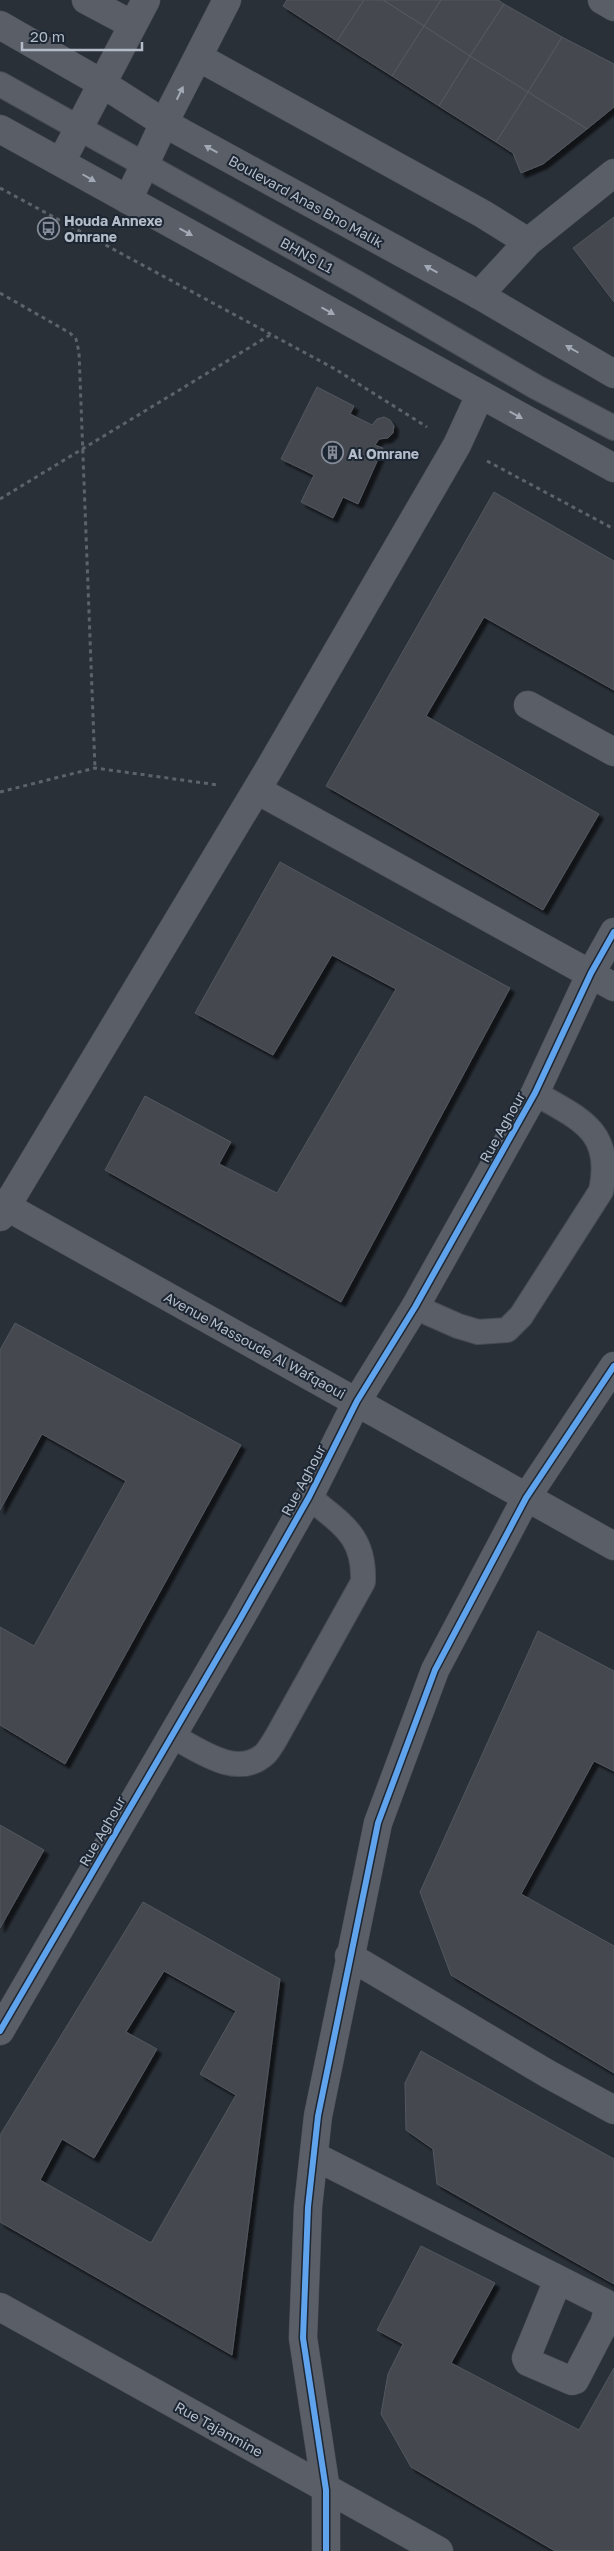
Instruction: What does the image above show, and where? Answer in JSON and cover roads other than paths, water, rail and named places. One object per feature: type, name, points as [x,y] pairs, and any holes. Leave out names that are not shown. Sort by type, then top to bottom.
[{"type":"street","points":[[86,0],[133,25]]},
{"type":"street","points":[[61,162],[146,0]]},
{"type":"street","points":[[128,200],[164,122],[227,0]]},
{"type":"street","points":[[602,0],[614,7]]},
{"type":"street","name":"Boulevard Anas Bno Malik","points":[[0,25],[103,84],[164,122],[479,295],[614,374]]},
{"type":"street","points":[[198,57],[482,214],[528,242]]},
{"type":"street","points":[[0,129],[614,468]]},
{"type":"street","points":[[479,295],[528,242],[614,173]]},
{"type":"street","points":[[2,1208],[256,790],[457,445],[480,395]]},
{"type":"street","points":[[528,705],[614,752]]},
{"type":"street","points":[[256,790],[603,980]]},
{"type":"street","name":"Rue Aghour","points":[[0,2031],[309,1497],[357,1401],[414,1307],[603,980],[614,932]]},
{"type":"street","name":"Avenue Massoude Al Wafqaoui","points":[[2,1208],[357,1401],[614,1546]]},
{"type":"street","points":[[326,2551],[326,2490],[302,2338],[308,2207],[318,2116],[349,1956],[378,1824],[435,1670],[526,1498],[614,1366]]},
{"type":"street","points":[[349,1956],[540,2069],[614,2110]]},
{"type":"street","points":[[314,2156],[558,2280]]},
{"type":"street","name":"Rue Tajanmine","points":[[0,2307],[326,2490],[439,2551]]},
{"type":"lane","name":"BHNS L1","points":[[0,75],[81,124],[614,416]]},
{"type":"lane","name":"BHNS L1","points":[[0,84],[81,124]]},
{"type":"lane","name":"BHNS L1","points":[[146,160],[536,387],[614,428]]},
{"type":"lane","points":[[414,1307],[458,1326],[478,1332],[507,1330],[521,1316],[602,1191],[605,1176],[604,1159],[598,1137],[588,1124],[536,1093]]},
{"type":"lane","points":[[172,1736],[227,1764],[242,1764],[254,1761],[265,1754],[276,1738],[363,1582],[364,1562],[359,1545],[344,1527],[309,1497]]},
{"type":"place","name":"Houda Annexe Omrane","points":[[48,228]]},
{"type":"place","name":"Al Omrane","points":[[332,453]]}]
